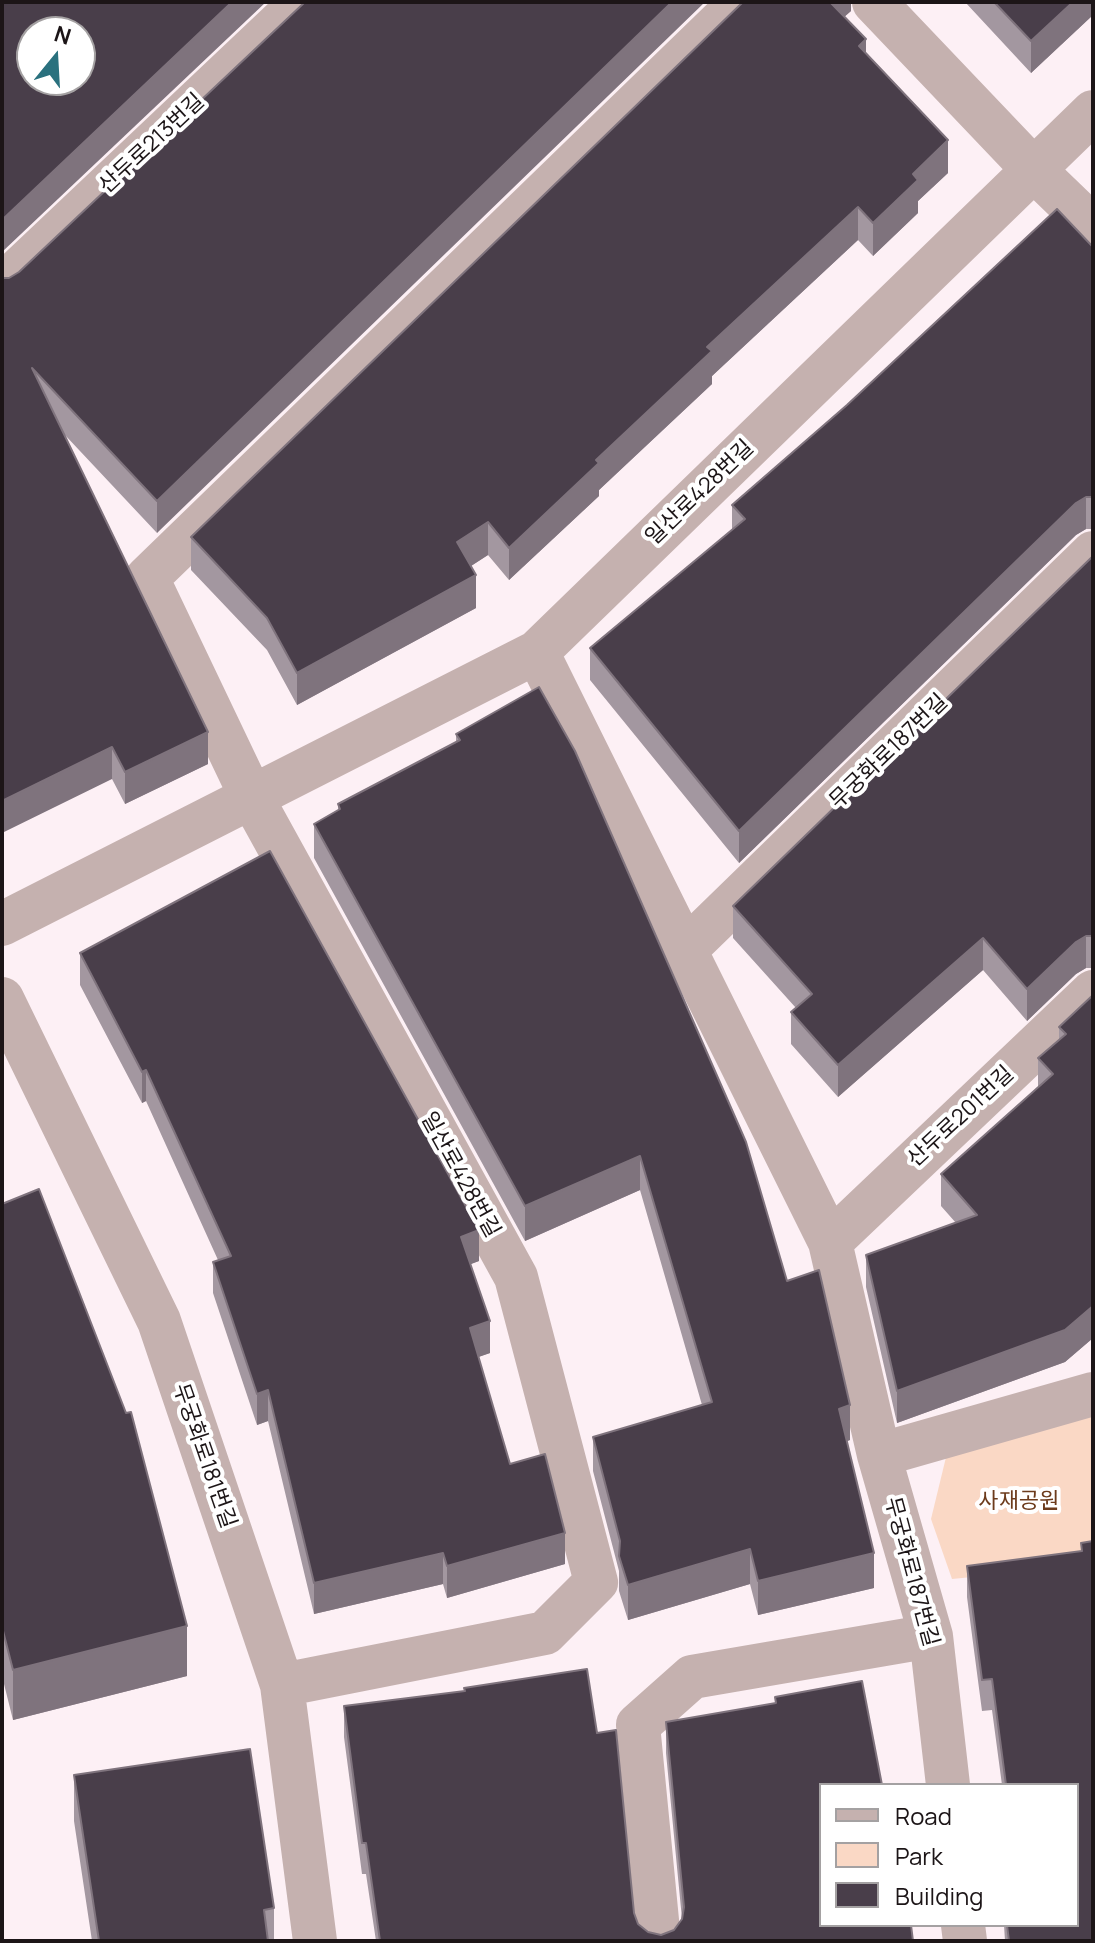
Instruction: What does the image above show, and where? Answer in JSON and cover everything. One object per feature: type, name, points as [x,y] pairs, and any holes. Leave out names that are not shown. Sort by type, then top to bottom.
[{"type":"street","name":"산두로213번길","points":[[2,286],[302,2]]},
{"type":"street","name":"일산로428번길","points":[[282,1685],[545,1633],[596,1582],[516,1277],[252,798],[147,578],[741,2]]},
{"type":"street","points":[[874,2],[1032,168],[1093,227]]},
{"type":"street","name":"일산로428번길","points":[[2,924],[537,652],[1093,112]]},
{"type":"street","name":"무궁화로187번길","points":[[685,950],[1093,553]]},
{"type":"street","name":"무궁화로187번길","points":[[537,652],[830,1242],[879,1455],[931,1636],[948,1783]]},
{"type":"street","name":"산두로201번길","points":[[830,1242],[1093,992]]},
{"type":"street","name":"무궁화로181번길","points":[[2,999],[159,1321],[282,1685],[315,1941]]},
{"type":"street","points":[[879,1455],[1093,1394]]},
{"type":"street","points":[[659,1941],[638,1725],[692,1677],[931,1636]]},
{"type":"green space","name":"사재공원","points":[[1093,1406],[1093,1565],[952,1579],[931,1519],[948,1449]]},
{"type":"building","points":[[2,2],[232,2],[2,220]]},
{"type":"building","points":[[305,2],[672,2],[157,501],[32,368],[208,732],[125,772],[112,747],[2,801],[2,278],[19,272]]},
{"type":"building","points":[[743,2],[830,2],[866,39],[859,46],[948,140],[913,174],[918,180],[873,223],[858,207],[707,347],[712,351],[596,460],[599,463],[509,548],[488,522],[457,542],[476,575],[297,673],[267,618],[191,537]]},
{"type":"building","points":[[994,2],[1073,2],[1031,41]]},
{"type":"building","points":[[1057,209],[1093,247],[1093,497],[1076,503],[739,831],[590,648],[745,519],[732,505],[847,405]]},
{"type":"building","points":[[1093,556],[1093,936],[1076,942],[1027,989],[983,938],[838,1065],[791,1012],[812,994],[733,906]]},
{"type":"building","points":[[539,687],[575,751],[746,1142],[787,1281],[819,1270],[850,1405],[839,1409],[874,1553],[758,1581],[750,1549],[628,1585],[593,1437],[712,1402],[640,1156],[525,1206],[314,824],[340,809],[338,804],[460,740],[456,734]]},
{"type":"building","points":[[270,851],[479,1230],[461,1237],[490,1321],[470,1328],[510,1464],[545,1454],[565,1533],[447,1566],[443,1553],[314,1583],[268,1390],[257,1394],[213,1262],[231,1256],[146,1070],[142,1072],[80,953]]},
{"type":"building","points":[[1093,995],[1093,1306],[1065,1330],[897,1391],[866,1255],[977,1215],[941,1174],[1053,1074],[1038,1058],[1066,1034],[1059,1027]]},
{"type":"building","points":[[39,1189],[126,1413],[131,1412],[187,1626],[13,1670],[2,1627],[2,1204]]},
{"type":"building","points":[[1093,1541],[1093,1941],[1009,1941],[1007,1927],[1079,1927],[1079,1783],[1006,1783],[992,1679],[982,1680],[967,1566],[1082,1551],[1081,1543]]},
{"type":"building","points":[[587,1669],[597,1733],[616,1730],[634,1913],[638,1924],[648,1932],[661,1935],[674,1930],[682,1919],[684,1907],[666,1722],[776,1703],[775,1697],[862,1681],[882,1783],[819,1783],[819,1927],[911,1927],[913,1941],[380,1941],[366,1843],[362,1843],[344,1706],[465,1691],[464,1688]]},
{"type":"building","points":[[250,1749],[274,1908],[264,1910],[268,1941],[99,1941],[74,1775]]}]
